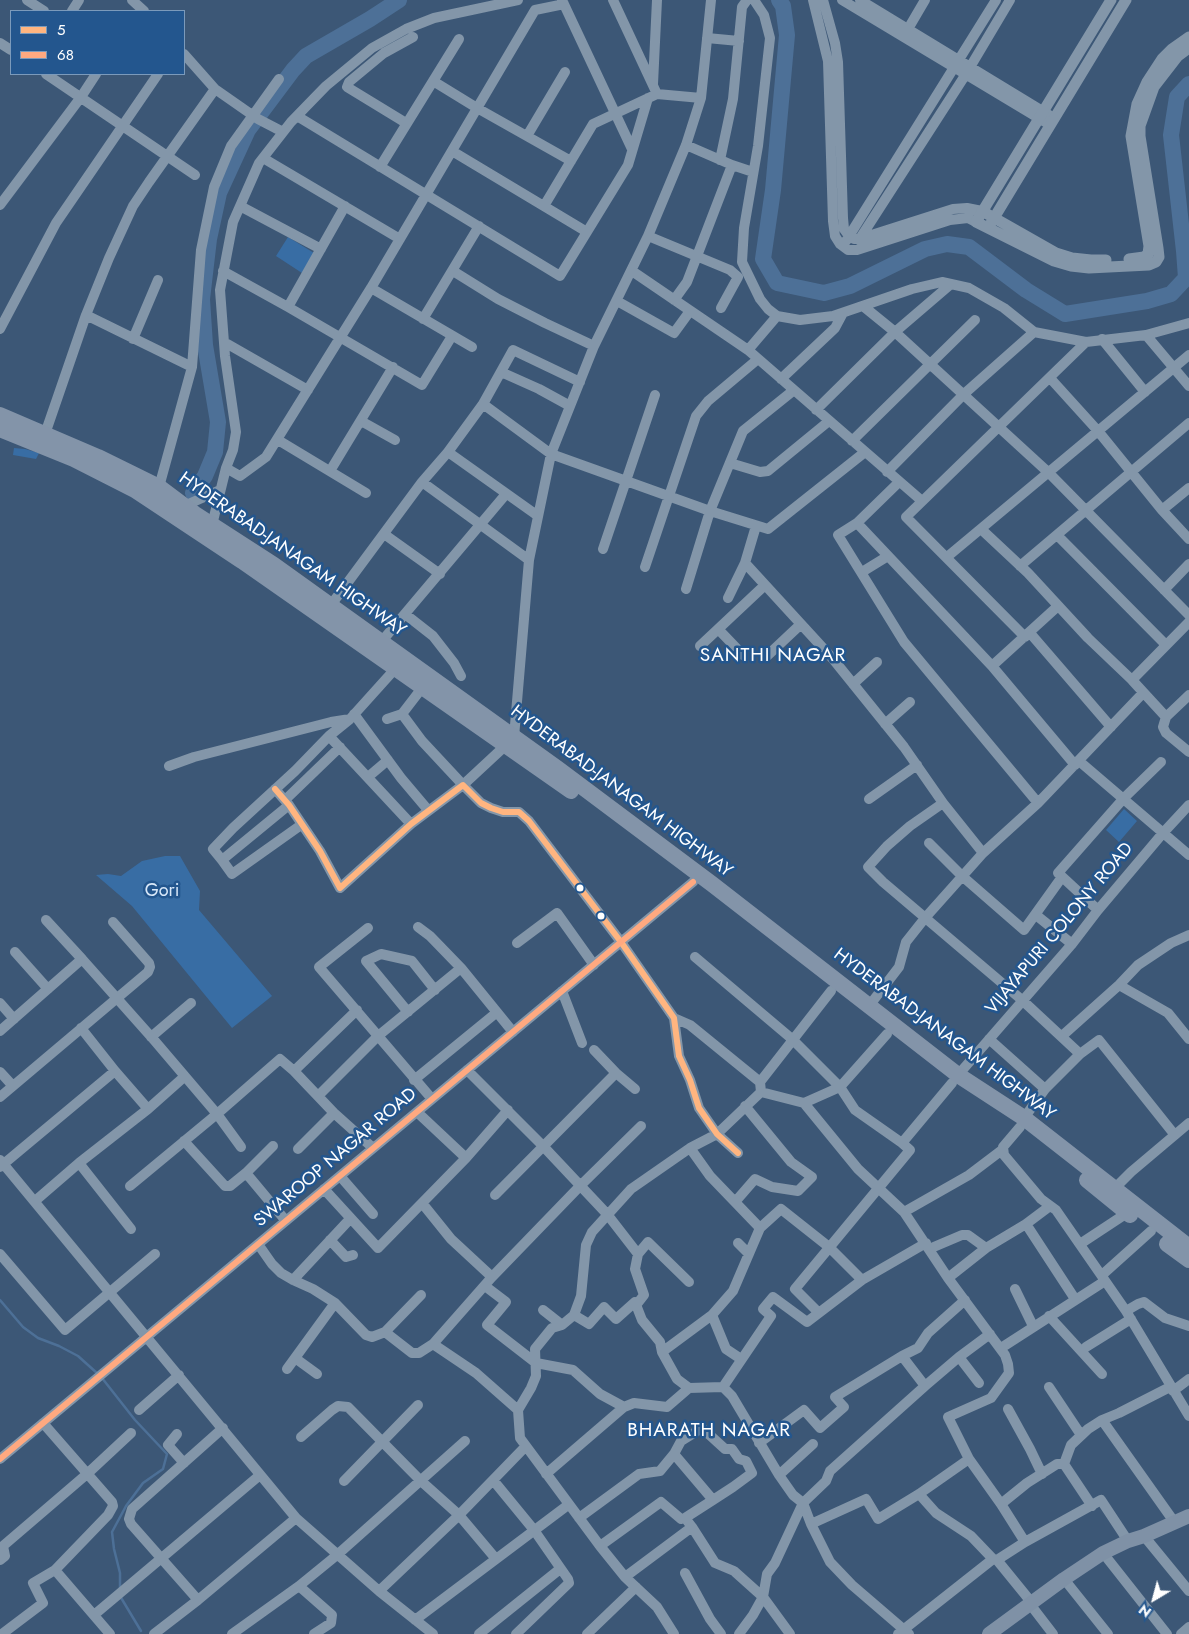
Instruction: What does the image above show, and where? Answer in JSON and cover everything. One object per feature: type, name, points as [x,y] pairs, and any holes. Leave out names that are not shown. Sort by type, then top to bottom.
[{"type":"highway","name":"HYDERABAD-JANAGAM HIGHWAY","points":[[0,415],[98,456],[159,487],[212,525],[274,565],[382,641],[574,794],[792,954],[869,1006],[955,1079]]},
{"type":"highway","name":"HYDERABAD-JANAGAM HIGHWAY","points":[[0,429],[74,459],[135,490],[242,561],[422,688],[510,742],[712,884],[831,991],[887,1034],[1022,1123],[1115,1188],[1189,1247]]},
{"type":"highway","name":"HYDERABAD-JANAGAM HIGHWAY","points":[[1022,1123],[1127,1213],[1189,1260]]},
{"type":"main road","points":[[989,1634],[1064,1578],[1103,1553],[1189,1517]]},
{"type":"street","points":[[27,0],[42,10]]},
{"type":"street","points":[[212,525],[226,468],[233,450],[236,432],[224,342],[220,290],[233,222],[259,163],[283,132],[326,86],[372,48],[406,29],[434,18],[518,0]]},
{"type":"street","points":[[614,0],[653,93]]},
{"type":"street","points":[[297,116],[560,276],[628,164],[653,93],[657,0]]},
{"type":"street","points":[[275,789],[320,851],[340,888],[411,824],[463,785],[510,742],[529,560],[552,454],[594,346],[632,271],[686,145],[701,98],[711,0]]},
{"type":"street","points":[[720,160],[733,99],[742,7],[748,0]]},
{"type":"street","points":[[754,0],[764,15],[770,38],[758,146],[744,228],[742,262],[744,276],[768,309],[777,316],[800,320],[833,316],[912,289],[942,282],[969,288],[1004,308],[1034,332],[1086,342],[1146,335],[1189,322]]},
{"type":"street","points":[[813,0],[828,61],[835,236],[842,246],[848,250],[854,250],[950,220],[979,216],[1111,0]]},
{"type":"street","points":[[823,0],[835,43],[838,62],[844,230],[854,238]]},
{"type":"street","points":[[842,0],[904,32],[1052,122]]},
{"type":"street","points":[[860,0],[904,32]]},
{"type":"street","points":[[904,32],[926,0]]},
{"type":"street","points":[[854,250],[854,238],[996,0]]},
{"type":"street","points":[[854,238],[968,70],[1010,0]]},
{"type":"street","points":[[991,222],[1126,0]]},
{"type":"street","points":[[226,468],[240,476],[266,457],[278,440],[371,288],[535,10],[563,2],[632,149]]},
{"type":"street","points":[[406,123],[347,87],[349,82],[384,54],[413,37]]},
{"type":"street","points":[[842,246],[854,238],[953,209],[967,208],[979,216],[1056,253],[1072,258],[1091,260],[1144,258],[1148,254],[1149,246],[1131,136],[1132,124],[1137,104],[1147,82],[1162,59],[1189,37]]},
{"type":"street","points":[[708,38],[739,41]]},
{"type":"street","points":[[380,167],[460,39]]},
{"type":"street","points":[[991,222],[1054,261],[1071,266],[1089,268],[1149,265],[1156,262],[1158,248],[1140,126],[1154,87],[1178,56],[1189,48]]},
{"type":"street","points":[[185,55],[215,89],[253,116],[283,132]]},
{"type":"street","points":[[527,136],[565,72]]},
{"type":"street","points":[[48,75],[195,175]]},
{"type":"street","points":[[0,205],[95,75]]},
{"type":"street","points":[[0,329],[56,223],[157,75]]},
{"type":"street","points":[[159,487],[192,367],[201,250],[214,187],[231,146],[279,79]]},
{"type":"street","points":[[434,81],[477,108],[571,161]]},
{"type":"street","points":[[44,434],[108,258],[133,206],[215,89]]},
{"type":"street","points":[[544,206],[593,124],[653,93],[701,98]]},
{"type":"street","points":[[686,145],[753,172]]},
{"type":"street","points":[[452,151],[587,232]]},
{"type":"street","points":[[263,158],[400,239]]},
{"type":"street","points":[[674,300],[687,282],[732,165]]},
{"type":"street","points":[[240,206],[320,249]]},
{"type":"street","points":[[288,306],[345,206]]},
{"type":"street","points":[[423,319],[479,226]]},
{"type":"street","points":[[648,236],[744,276]]},
{"type":"street","points":[[223,271],[288,306],[422,385],[452,336]]},
{"type":"street","points":[[453,271],[506,303],[594,346]]},
{"type":"street","points":[[632,271],[748,350],[922,501]]},
{"type":"street","points":[[721,308],[744,276]]},
{"type":"street","points":[[133,338],[158,280]]},
{"type":"street","points":[[816,410],[895,332],[950,284]]},
{"type":"street","points":[[371,288],[472,347]]},
{"type":"street","points":[[616,302],[674,333],[690,312]]},
{"type":"street","points":[[863,306],[895,332],[1049,473],[1189,615]]},
{"type":"street","points":[[781,379],[835,328],[843,313]]},
{"type":"street","points":[[86,315],[192,367]]},
{"type":"street","points":[[748,350],[777,316]]},
{"type":"street","points":[[852,441],[975,320]]},
{"type":"street","points":[[887,472],[964,394],[1034,332]]},
{"type":"street","points":[[1146,335],[1189,386]]},
{"type":"street","points":[[1102,339],[1145,392]]},
{"type":"street","points":[[224,342],[308,390]]},
{"type":"street","points":[[1086,342],[906,517],[1027,635],[1111,727]]},
{"type":"street","points":[[331,605],[353,580],[422,482],[448,452],[483,404],[513,350],[580,382]]},
{"type":"street","points":[[947,557],[1189,355]]},
{"type":"street","points":[[645,567],[696,416],[708,400],[758,359]]},
{"type":"street","points":[[330,471],[393,367]]},
{"type":"street","points":[[501,372],[539,389],[570,406]]},
{"type":"street","points":[[1050,378],[1098,431],[1162,510],[1189,539]]},
{"type":"street","points":[[686,589],[710,511],[743,431],[794,390]]},
{"type":"street","points":[[603,549],[655,395]]},
{"type":"street","points":[[483,404],[552,454],[710,511],[768,528],[865,452]]},
{"type":"street","points":[[360,421],[395,440]]},
{"type":"street","points":[[730,464],[760,472],[768,471],[829,421]]},
{"type":"street","points":[[1020,566],[1189,423]]},
{"type":"street","points":[[278,440],[366,492]]},
{"type":"street","points":[[448,452],[538,516]]},
{"type":"street","points":[[422,482],[529,560]]},
{"type":"street","points":[[899,482],[857,523],[838,535],[904,642],[1038,803]]},
{"type":"street","points":[[1162,510],[1189,488]]},
{"type":"street","points":[[184,506],[220,490]]},
{"type":"street","points":[[382,641],[506,494]]},
{"type":"street","points":[[857,523],[992,666],[1077,763],[1124,798],[1189,855]]},
{"type":"street","points":[[728,598],[745,563],[756,526]]},
{"type":"street","points":[[981,529],[1020,566],[1166,717]]},
{"type":"street","points":[[384,534],[440,574]]},
{"type":"street","points":[[1057,536],[1166,645]]},
{"type":"street","points":[[862,572],[888,556]]},
{"type":"street","points":[[745,563],[802,624],[886,724],[943,803],[983,853]]},
{"type":"street","points":[[1164,590],[1189,564]]},
{"type":"street","points":[[700,646],[765,585]]},
{"type":"street","points":[[992,666],[1058,606]]},
{"type":"street","points":[[400,618],[418,626],[433,636],[454,663],[461,676]]},
{"type":"street","points":[[1132,680],[1189,622]]},
{"type":"street","points":[[767,656],[802,624]]},
{"type":"street","points":[[718,629],[743,655]]},
{"type":"street","points":[[853,684],[877,662]]},
{"type":"street","points":[[301,825],[232,874],[213,849],[352,716],[395,669]]},
{"type":"street","points":[[387,719],[402,714],[422,688]]},
{"type":"street","points":[[869,1006],[899,967],[906,942],[925,918],[983,853],[1038,803],[1143,693]]},
{"type":"street","points":[[1189,695],[1166,717],[1163,727],[1166,732],[1189,751]]},
{"type":"street","points":[[886,724],[910,702]]},
{"type":"street","points":[[402,714],[422,741],[481,803],[503,812],[519,812],[529,821],[621,942],[674,1018],[679,1056],[699,1108],[717,1134],[738,1153]]},
{"type":"street","points":[[352,716],[428,810]]},
{"type":"street","points":[[169,766],[202,755],[352,716]]},
{"type":"street","points":[[330,736],[411,824]]},
{"type":"street","points":[[222,860],[287,803],[340,747]]},
{"type":"street","points":[[368,777],[388,760]]},
{"type":"street","points":[[1098,910],[1058,873],[1124,798],[1161,762]]},
{"type":"street","points":[[869,799],[917,765]]},
{"type":"street","points":[[943,803],[910,826],[887,846],[868,867],[1022,1000],[1080,1054]]},
{"type":"street","name":"VIJAYAPURI COLONY ROAD","points":[[902,1143],[1022,1000],[1072,944],[1163,833],[1189,806]]},
{"type":"street","points":[[929,843],[962,876],[1024,930],[1062,877]]},
{"type":"street","name":"SWAROOP NAGAR ROAD","points":[[0,1459],[693,882]]},
{"type":"street","points":[[517,943],[557,913],[594,964]]},
{"type":"street","points":[[1036,915],[1072,944]]},
{"type":"street","points":[[46,920],[151,1036],[217,1114],[241,1147]]},
{"type":"street","points":[[0,1097],[146,974],[150,967],[149,963],[113,922]]},
{"type":"street","points":[[418,927],[430,936],[461,968],[513,1032]]},
{"type":"street","points":[[368,928],[320,967],[432,1099]]},
{"type":"street","points":[[1062,1036],[1119,985],[1138,965],[1172,943],[1189,935]]},
{"type":"street","points":[[15,952],[48,989]]},
{"type":"street","points":[[408,1012],[366,961],[381,954],[412,961],[435,990]]},
{"type":"street","points":[[695,957],[792,1039],[840,1086],[855,1110],[910,1150],[795,1289],[819,1312]]},
{"type":"street","points":[[0,1031],[82,959]]},
{"type":"street","points":[[318,1096],[378,1036],[461,968]]},
{"type":"street","points":[[1119,985],[1168,1013],[1189,1039]]},
{"type":"street","points":[[562,991],[582,1044]]},
{"type":"street","points":[[674,1634],[657,1607],[625,1576],[600,1546],[520,1438],[518,1410],[536,1376],[535,1349],[552,1328],[562,1325],[574,1315],[581,1296],[586,1244],[592,1232],[632,1189],[690,1148],[717,1134],[745,1106],[792,1039],[831,991]]},
{"type":"street","points":[[0,1003],[14,1019]]},
{"type":"street","points":[[151,1036],[191,1003]]},
{"type":"street","points":[[294,1071],[357,1010]]},
{"type":"street","points":[[414,1080],[496,1013]]},
{"type":"street","points":[[674,1018],[690,1025],[760,1087],[804,1103],[854,1164],[904,1212],[948,1278],[1001,1348],[1008,1364],[1009,1373],[992,1398],[948,1417],[969,1459],[1025,1542]]},
{"type":"street","points":[[81,1028],[115,1072],[148,1109]]},
{"type":"street","points":[[804,1103],[840,1086],[887,1034]]},
{"type":"street","points":[[989,1039],[1045,1089]]},
{"type":"street","points":[[904,1212],[969,1176],[1002,1150],[1045,1089],[1080,1054],[1099,1040],[1174,1134]]},
{"type":"street","points":[[594,1050],[635,1090]]},
{"type":"street","points":[[130,1186],[280,1059],[334,1113],[373,1148]]},
{"type":"street","points":[[467,1070],[508,1110],[607,1214],[638,1254]]},
{"type":"street","points":[[0,1072],[12,1085]]},
{"type":"street","points":[[115,1072],[1,1164],[35,1201],[296,1518],[379,1591],[433,1634]]},
{"type":"street","points":[[495,1195],[616,1073]]},
{"type":"street","points":[[35,1201],[79,1163],[148,1109],[184,1076]]},
{"type":"street","points":[[735,1202],[755,1179],[772,1187],[798,1191],[812,1177],[791,1162],[745,1106]]},
{"type":"street","points":[[324,1189],[378,1248],[466,1158],[508,1110]]},
{"type":"street","points":[[417,1112],[466,1158]]},
{"type":"street","points":[[298,1149],[334,1113]]},
{"type":"street","points":[[1115,1188],[1174,1134],[1189,1123]]},
{"type":"street","points":[[385,1332],[412,1353],[419,1354],[433,1344],[492,1277],[641,1126]]},
{"type":"street","points":[[184,1140],[224,1186],[230,1186],[246,1173],[273,1146]]},
{"type":"street","points":[[690,1148],[710,1176],[760,1228]]},
{"type":"street","points":[[1002,1150],[1004,1155],[1041,1199],[1056,1210],[1104,1278],[1129,1315],[1189,1416]]},
{"type":"street","points":[[79,1163],[131,1229]]},
{"type":"street","points":[[246,1173],[286,1221]]},
{"type":"street","points":[[340,1176],[373,1214]]},
{"type":"street","points":[[422,1203],[451,1239],[492,1277]]},
{"type":"street","points":[[948,1278],[986,1248],[1026,1224],[1050,1206]]},
{"type":"street","points":[[662,1352],[712,1315],[734,1289],[760,1228],[781,1209],[829,1247],[862,1280]]},
{"type":"street","points":[[1080,1244],[1127,1213]]},
{"type":"street","points":[[292,1280],[350,1219]]},
{"type":"street","points":[[1026,1224],[1075,1299]]},
{"type":"street","points":[[1001,1348],[1104,1278],[1151,1232]]},
{"type":"street","points":[[723,1387],[772,1316],[763,1309],[773,1297],[807,1322],[862,1280],[927,1246],[962,1234],[968,1235],[986,1248]]},
{"type":"street","points":[[330,1240],[346,1257],[352,1255]]},
{"type":"street","points":[[574,1315],[589,1324],[604,1307],[616,1319],[635,1302],[638,1304],[644,1295],[634,1269],[638,1254],[648,1242],[689,1282]]},
{"type":"street","points":[[738,1243],[749,1254]]},
{"type":"street","points":[[258,1244],[272,1264],[282,1273],[292,1280],[314,1289],[335,1304],[366,1335],[372,1337],[385,1332],[421,1295]]},
{"type":"street","points":[[0,1254],[64,1330],[155,1254]]},
{"type":"street","points":[[485,1286],[506,1302],[487,1324],[536,1362],[572,1370],[600,1394],[624,1407]]},
{"type":"street","points":[[1015,1289],[1033,1326]]},
{"type":"street","points":[[759,1443],[804,1410],[820,1428],[844,1407],[835,1398],[918,1348],[928,1332],[965,1300]]},
{"type":"street","points":[[635,1302],[642,1320],[660,1342],[662,1352],[678,1379],[689,1388]]},
{"type":"street","points":[[1086,1347],[1129,1315],[1138,1304],[1144,1302],[1165,1318],[1189,1326]]},
{"type":"street","points":[[287,1369],[335,1304]]},
{"type":"street","points":[[543,1310],[562,1325]]},
{"type":"street","points":[[712,1315],[726,1349],[741,1359]]},
{"type":"street","points":[[1049,1316],[1102,1374]]},
{"type":"street","points":[[739,1634],[763,1597],[767,1574],[775,1563],[803,1504],[826,1481],[830,1471],[958,1357],[990,1334]]},
{"type":"street","points":[[433,1344],[476,1374],[518,1410]]},
{"type":"street","points":[[902,1356],[925,1386]]},
{"type":"street","points":[[958,1357],[979,1383]]},
{"type":"street","points":[[295,1358],[317,1374]]},
{"type":"street","points":[[139,1410],[179,1376]]},
{"type":"street","points":[[1064,1464],[1071,1445],[1081,1435],[1102,1420],[1189,1380]]},
{"type":"street","points":[[546,1474],[624,1407],[634,1404],[667,1407],[689,1388],[723,1387],[732,1396],[779,1475],[793,1495],[803,1504],[810,1524],[830,1562],[852,1586],[904,1632],[995,1559],[1101,1500],[1128,1541]]},
{"type":"street","points":[[1049,1387],[1081,1435]]},
{"type":"street","points":[[344,1481],[418,1405]]},
{"type":"street","points":[[301,1437],[332,1410],[342,1406],[348,1407],[459,1515],[496,1559]]},
{"type":"street","points":[[1008,1409],[1042,1474]]},
{"type":"street","points":[[1102,1420],[1174,1523]]},
{"type":"street","points":[[2,1634],[43,1603],[33,1583],[55,1570],[111,1511],[113,1506],[112,1502],[43,1423]]},
{"type":"street","points":[[198,1600],[131,1524],[129,1519],[132,1509],[223,1428]]},
{"type":"street","points":[[579,1518],[639,1474],[660,1471],[674,1454],[681,1441],[702,1428],[726,1449],[732,1449],[739,1459],[746,1461],[752,1474],[685,1518],[681,1519],[661,1502],[600,1546]]},
{"type":"street","points":[[0,1560],[5,1556],[3,1546],[87,1474],[131,1433]]},
{"type":"street","points":[[177,1434],[168,1445],[184,1463]]},
{"type":"street","points":[[232,1634],[299,1586],[338,1555],[465,1441]]},
{"type":"street","points":[[779,1475],[813,1444]]},
{"type":"street","points":[[379,1591],[459,1515],[526,1446]]},
{"type":"street","points":[[674,1454],[713,1500]]},
{"type":"street","points":[[810,1524],[866,1499],[878,1519],[919,1494],[969,1459]]},
{"type":"street","points":[[1001,1504],[1027,1483],[1057,1464],[1064,1464]]},
{"type":"street","points":[[1064,1464],[1092,1506]]},
{"type":"street","points":[[94,1615],[260,1475]]},
{"type":"street","points":[[493,1480],[534,1530],[569,1583],[516,1634]]},
{"type":"street","points":[[919,1494],[936,1513],[971,1536],[995,1559],[1032,1603],[1033,1608],[1053,1634]]},
{"type":"street","points":[[415,1620],[568,1505]]},
{"type":"street","points":[[154,1634],[198,1600],[296,1518]]},
{"type":"street","points":[[685,1518],[715,1563],[734,1571],[763,1597],[790,1634]]},
{"type":"street","points":[[625,1576],[692,1527]]},
{"type":"street","points":[[1144,1536],[1189,1591]]},
{"type":"street","points":[[1103,1553],[1167,1634]]},
{"type":"street","points":[[480,1634],[560,1569]]},
{"type":"street","points":[[55,1570],[110,1634]]},
{"type":"street","points":[[685,1573],[720,1634]]},
{"type":"street","points":[[1064,1578],[1108,1634]]},
{"type":"street","points":[[299,1586],[332,1615],[331,1623],[314,1634]]},
{"type":"street","points":[[587,1634],[636,1587]]},
{"type":"street","points":[[1181,1634],[1189,1627]]},
{"type":"green space","points":[[288,237],[314,253],[302,273],[276,256]]},
{"type":"green space","points":[[14,448],[39,453],[36,459],[13,455]]},
{"type":"green space","points":[[1124,809],[1137,821],[1119,842],[1106,830]]},
{"type":"green space","name":"Gori","points":[[165,856],[180,856],[200,891],[199,910],[272,996],[232,1028],[132,906],[96,875],[121,876],[142,861]]},
{"type":"waterway","points":[[193,493],[205,476],[215,452],[218,422],[205,345],[202,299],[209,239],[219,193],[248,130],[293,70],[306,56],[399,0]]},
{"type":"waterway","points":[[779,0],[783,6],[787,35],[773,190],[763,259],[777,283],[824,293],[850,286],[925,249],[947,244],[969,247],[1026,290],[1065,314],[1147,301],[1171,294],[1186,278],[1171,135],[1177,97],[1189,84]]},
{"type":"waterway","points":[[0,1300],[23,1327],[38,1338],[78,1356],[98,1374]]},
{"type":"waterway","points":[[102,1378],[135,1420],[167,1454],[163,1469],[143,1483],[126,1506],[112,1532],[120,1573],[120,1588]]},
{"type":"waterway","points":[[120,1596],[141,1631]]},
{"type":"transit line","name":"5","points":[[275,789],[289,805],[320,851],[340,888],[411,824],[463,785],[481,803],[491,808],[503,812],[519,812],[529,821],[621,942],[674,1018],[679,1056],[690,1080],[699,1108],[717,1134],[738,1153]]},
{"type":"transit line","name":"68","points":[[0,1459],[693,882]]},
{"type":"district","name":"SANTHI NAGAR","points":[[773,656]]},
{"type":"district","name":"BHARATH NAGAR","points":[[709,1431]]}]
